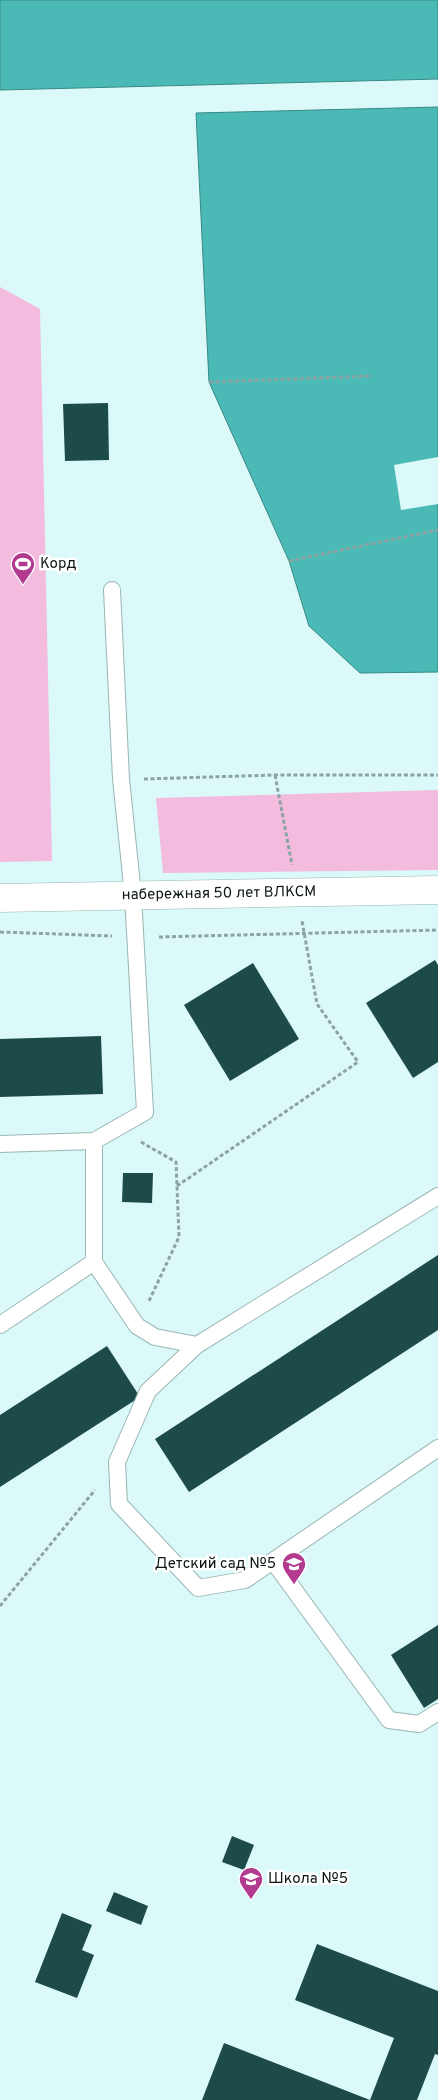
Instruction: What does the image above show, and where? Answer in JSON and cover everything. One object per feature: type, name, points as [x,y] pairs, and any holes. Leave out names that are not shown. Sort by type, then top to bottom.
[{"type":"street","name":"набережная 50 лет ВЛКСМ","points":[[0,898],[438,890]]},
{"type":"lane","points":[[0,1144],[94,1141],[145,1112],[133,895],[121,779],[112,590]]},
{"type":"lane","points":[[94,1141],[94,1262],[137,1326],[155,1336],[197,1345]]},
{"type":"lane","points":[[438,1196],[197,1345],[148,1391],[117,1462],[119,1504],[198,1588],[244,1580],[438,1448]]},
{"type":"lane","points":[[0,1325],[94,1262]]},
{"type":"lane","points":[[273,1561],[389,1720],[419,1724],[438,1712]]},
{"type":"path","points":[[209,382],[372,376]]},
{"type":"path","points":[[289,561],[438,530]]},
{"type":"path","points":[[121,779],[275,775],[438,775]]},
{"type":"path","points":[[177,1186],[358,1062],[317,1004],[275,775]]},
{"type":"path","points":[[0,932],[136,937],[438,930]]},
{"type":"path","points":[[116,1128],[176,1162],[179,1237],[137,1326]]},
{"type":"path","points":[[0,1606],[117,1462]]},
{"type":"shaded area","name":"Корд","points":[[0,287],[40,309],[52,861],[0,862]]},
{"type":"shaded area","points":[[438,790],[438,870],[163,873],[156,798]]},
{"type":"water","points":[[0,0],[438,0],[438,79],[0,90]]},
{"type":"water","points":[[438,107],[438,672],[360,673],[309,626],[289,561],[209,382],[196,113]]},
{"type":"pier","points":[[438,457],[438,504],[401,510],[394,465]]},
{"type":"building","points":[[108,403],[109,460],[65,461],[63,404]]},
{"type":"building","points":[[435,960],[438,965],[438,1062],[413,1078],[366,1003]]},
{"type":"building","points":[[253,963],[299,1039],[230,1081],[184,1005]]},
{"type":"building","points":[[101,1036],[103,1094],[0,1097],[0,1039]]},
{"type":"building","points":[[123,1173],[153,1173],[152,1203],[122,1202]]},
{"type":"building","points":[[438,1255],[438,1330],[189,1492],[155,1439]]},
{"type":"building","points":[[107,1346],[140,1397],[0,1487],[0,1415]]},
{"type":"building","points":[[438,1625],[438,1699],[424,1708],[391,1655]]},
{"type":"building","points":[[232,1836],[254,1845],[244,1870],[222,1862]]},
{"type":"building","points":[[114,1892],[148,1906],[141,1925],[106,1911]]},
{"type":"building","points":[[62,1913],[92,1925],[82,1950],[94,1955],[77,1998],[35,1982]]},
{"type":"building","points":[[317,1944],[438,1991],[438,2055],[435,2054],[417,2100],[370,2100],[394,2038],[295,2000]]},
{"type":"building","points":[[224,2043],[370,2100],[202,2100]]},
{"type":"place","name":"Корд","points":[[23,585]]},
{"type":"place","name":"Детский сад №5","points":[[294,1585]]},
{"type":"place","name":"Школа №5","points":[[251,1900]]}]
